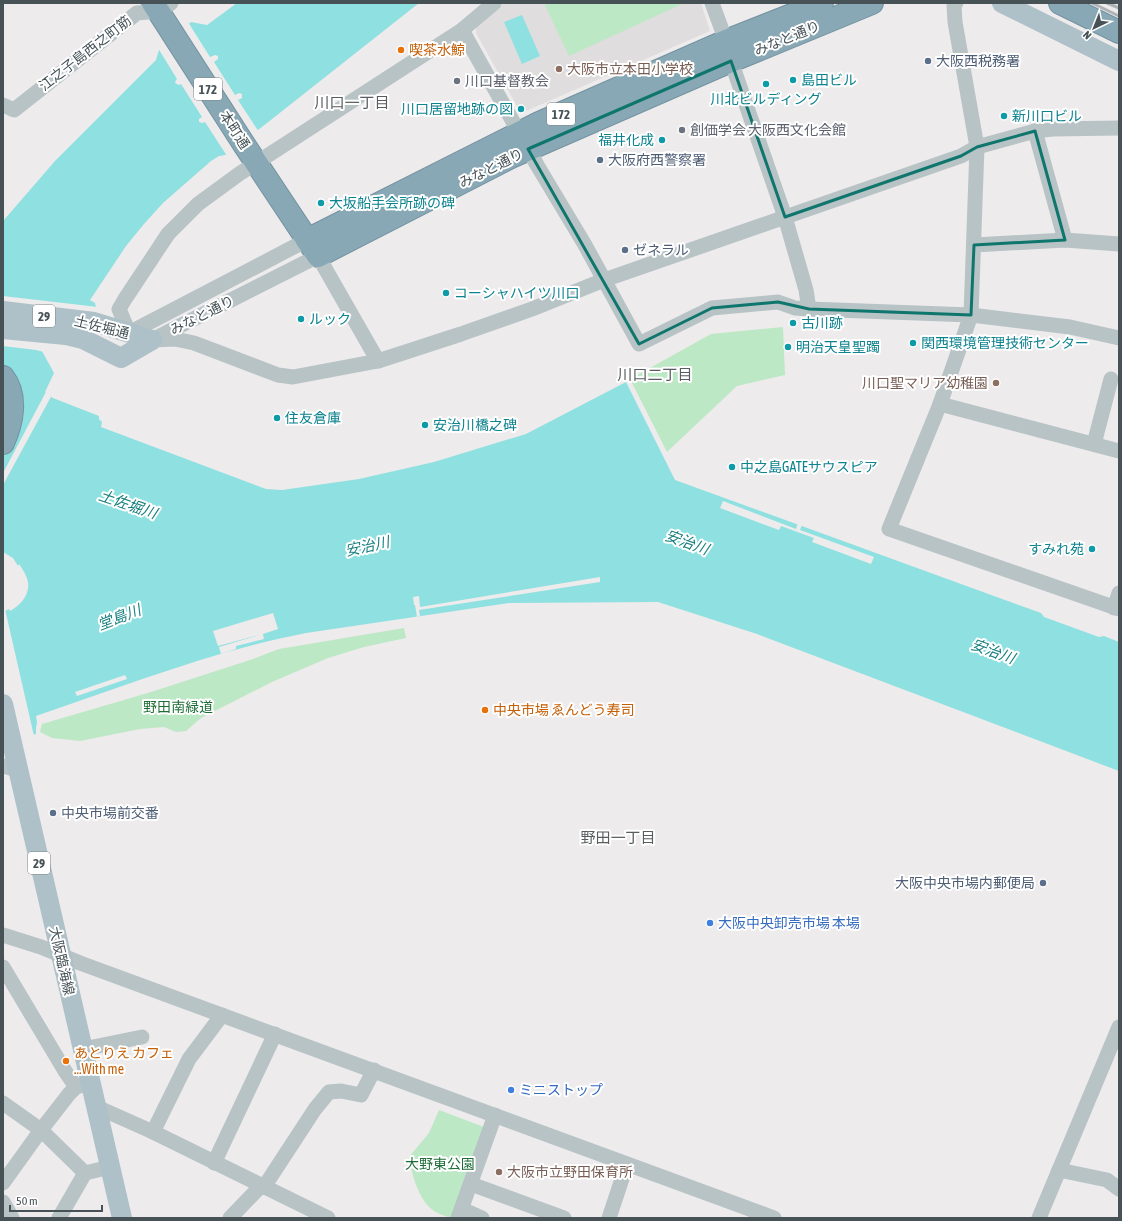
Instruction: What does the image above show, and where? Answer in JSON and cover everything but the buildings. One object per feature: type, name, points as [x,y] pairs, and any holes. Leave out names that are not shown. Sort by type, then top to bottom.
[{"type":"highway","name":"みなと通り","points":[[312,248],[524,141],[728,51],[822,3]]},
{"type":"highway","name":"みなと通り","points":[[728,51],[872,3]]},
{"type":"highway","points":[[1060,3],[1119,32]]},
{"type":"highway","name":"本町通","points":[[161,6],[171,31],[250,155],[312,248]]},
{"type":"highway","points":[[3,377],[8,386],[12,405],[9,428],[3,443]]},
{"type":"main road","points":[[1002,3],[1119,61]]},
{"type":"main road","name":"土佐堀通","points":[[3,311],[94,322],[152,340]]},
{"type":"main road","name":"土佐堀通","points":[[3,329],[66,335],[83,339],[114,354]]},
{"type":"main road","name":"みなと通り","points":[[114,354],[129,333]]},
{"type":"main road","name":"みなと通り","points":[[114,354],[152,340]]},
{"type":"main road","name":"大阪臨海線","points":[[3,704],[13,746],[10,768],[61,955],[83,1049],[83,1085],[97,1107],[122,1218]]},
{"type":"street","points":[[129,333],[119,309],[168,234],[250,155],[462,30],[494,3]]},
{"type":"street","points":[[712,3],[785,217],[810,309]]},
{"type":"street","points":[[956,3],[954,5],[955,22],[977,147],[971,315],[940,404],[889,529],[1116,608],[1119,593]]},
{"type":"street","name":"江之子島西之町筋","points":[[3,105],[14,110],[137,12],[161,6]]},
{"type":"street","points":[[462,30],[639,344],[712,308],[778,302],[795,308],[971,315],[1070,327],[1119,338]]},
{"type":"street","points":[[152,340],[175,338],[194,343],[278,375],[286,376],[294,376],[378,361],[462,334],[532,309],[604,280],[961,156],[977,147],[1035,131],[1053,129],[1119,128]]},
{"type":"street","points":[[1035,131],[1065,240]]},
{"type":"street","points":[[974,245],[1065,240],[1119,244]]},
{"type":"street","points":[[312,248],[378,361]]},
{"type":"street","name":"みなと通り","points":[[129,333],[190,302],[312,248]]},
{"type":"street","name":"みなと通り","points":[[152,340],[202,316],[312,248]]},
{"type":"street","points":[[1094,444],[1111,379]]},
{"type":"street","points":[[940,404],[1119,451]]},
{"type":"street","points":[[3,935],[41,947],[774,1218]]},
{"type":"street","points":[[3,967],[65,1071],[83,1085],[69,1094],[3,1183]]},
{"type":"street","points":[[153,1132],[189,1059],[222,1015]]},
{"type":"street","points":[[1039,1218],[1119,1027]]},
{"type":"street","points":[[214,1163],[275,1034]]},
{"type":"street","points":[[83,1049],[142,1037]]},
{"type":"street","points":[[230,1218],[258,1189],[264,1188],[315,1109],[329,1092],[341,1091],[361,1095],[374,1070]]},
{"type":"street","points":[[3,1102],[41,1130],[85,1173]]},
{"type":"street","points":[[97,1107],[153,1132],[264,1188],[328,1218]]},
{"type":"street","points":[[482,1218],[460,1213],[495,1116]]},
{"type":"street","points":[[609,1218],[627,1164]]},
{"type":"street","points":[[59,1218],[85,1173],[110,1167]]},
{"type":"street","points":[[1059,1170],[1107,1180],[1119,1189]]},
{"type":"street","points":[[471,1184],[564,1218]]},
{"type":"street","points":[[3,1202],[12,1218]]},
{"type":"highlighted area","points":[[731,61],[785,217],[961,156],[977,147],[1035,131],[1065,240],[974,245],[971,315],[809,309],[778,302],[712,308],[639,344],[528,149]]},
{"type":"shaded area","name":"大阪市立本田小学校","points":[[503,3],[701,3],[710,31],[526,111],[522,106],[518,108],[476,33],[476,26]]},
{"type":"green space","points":[[544,3],[684,3],[569,56]]},
{"type":"green space","points":[[783,327],[785,375],[737,386],[667,452],[630,379],[711,334]]},
{"type":"green space","name":"野田南緑道","points":[[404,628],[406,638],[364,647],[328,658],[272,682],[201,718],[186,731],[176,732],[164,727],[140,729],[80,741],[52,738],[40,732],[42,724],[151,692],[279,649]]},
{"type":"green space","name":"大野東公園","points":[[439,1110],[484,1127],[451,1218],[434,1211],[428,1206],[420,1194],[414,1179],[409,1157],[429,1133]]},
{"type":"water","points":[[237,3],[419,3],[225,155],[219,156],[211,161],[163,203],[126,246],[90,300],[95,303],[96,307],[42,351],[54,373],[45,392],[53,398],[99,416],[99,419],[102,422],[101,427],[266,489],[282,490],[359,479],[434,462],[526,434],[626,382],[675,480],[1041,613],[1044,617],[1099,637],[1104,636],[1119,642],[1119,771],[757,634],[658,602],[509,603],[306,633],[237,649],[203,659],[36,716],[36,734],[3,743],[5,611],[9,609],[10,611],[24,600],[28,582],[19,564],[18,566],[13,558],[3,552],[3,221],[55,161],[156,60],[159,50],[191,22],[207,25]]},
{"type":"water","points":[[522,15],[540,56],[522,64],[504,22]]},
{"type":"pier","points":[[188,22],[210,57],[215,55],[218,56],[218,59],[214,62],[235,95],[239,93],[242,94],[242,98],[238,100],[259,132],[227,156],[205,122],[199,122],[199,119],[202,117],[181,84],[179,85],[175,83],[177,79],[158,48]]},
{"type":"pier","points":[[3,296],[98,307],[44,352],[3,346]]},
{"type":"pier","points":[[48,388],[47,392],[52,395],[3,485],[3,473]]},
{"type":"pier","points":[[723,501],[796,529],[798,523],[802,524],[800,530],[874,557],[871,564],[812,542],[814,538],[781,526],[779,530],[720,508]]},
{"type":"pier","points":[[600,577],[600,582],[419,610],[420,616],[417,617],[414,605],[413,597],[419,596],[420,607]]},
{"type":"pier","points":[[5,609],[34,736],[3,745],[3,610]]},
{"type":"pier","points":[[273,613],[278,629],[263,634],[264,639],[236,646],[236,649],[221,654],[219,647],[259,635],[218,646],[213,631]]},
{"type":"pier","points":[[125,675],[127,679],[77,696],[75,692]]},
{"type":"railway","points":[[1092,3],[1119,16]]},
{"type":"railway","points":[[1107,3],[1119,8]]},
{"type":"place","name":"喫茶水鯨","points":[[401,50]]},
{"type":"place","name":"大阪西税務署","points":[[928,61]]},
{"type":"place","name":"大阪市立本田小学校","points":[[559,69]]},
{"type":"place","name":"島田ビル","points":[[793,80]]},
{"type":"place","name":"川口基督教会","points":[[457,81]]},
{"type":"place","name":"川北ビルディング","points":[[766,84]]},
{"type":"place","name":"川口居留地跡の図","points":[[521,109]]},
{"type":"place","name":"新川口ビル","points":[[1004,116]]},
{"type":"place","name":"創価学会 大阪西文化会館","points":[[682,130]]},
{"type":"place","name":"福井化成","points":[[662,140]]},
{"type":"place","name":"大阪府西警察署","points":[[600,160]]},
{"type":"place","name":"大坂船手会所跡の碑","points":[[321,203]]},
{"type":"place","name":"ゼネラル","points":[[625,250]]},
{"type":"place","name":"コーシャハイツ川口","points":[[446,293]]},
{"type":"place","name":"ルック","points":[[301,319]]},
{"type":"place","name":"古川跡","points":[[793,323]]},
{"type":"place","name":"関西環境管理技術センター","points":[[913,343]]},
{"type":"place","name":"明治天皇聖躅","points":[[788,347]]},
{"type":"place","name":"川口聖マリア幼稚園","points":[[996,383]]},
{"type":"place","name":"住友倉庫","points":[[277,418]]},
{"type":"place","name":"安治川橋之碑","points":[[425,425]]},
{"type":"place","name":"中之島GATEサウスピア","points":[[732,467]]},
{"type":"place","name":"すみれ苑","points":[[1092,549]]},
{"type":"place","name":"中央市場 ゑんどう寿司","points":[[485,710]]},
{"type":"place","name":"中央市場前交番","points":[[53,813]]},
{"type":"place","name":"大阪中央市場内郵便局","points":[[1043,883]]},
{"type":"place","name":"大阪中央卸売市場 本場","points":[[710,923]]},
{"type":"place","name":"あとりえ カフェ ...With me","points":[[66,1061]]},
{"type":"place","name":"ミニストップ","points":[[511,1090]]},
{"type":"place","name":"大阪市立野田保育所","points":[[499,1172]]},
{"type":"district","name":"川口一丁目","points":[[352,102]]},
{"type":"district","name":"川口二丁目","points":[[655,374]]},
{"type":"district","name":"野田一丁目","points":[[618,837]]},
{"type":"water label","name":"土佐堀川","points":[[128,504]]},
{"type":"water label","name":"安治川","points":[[687,542]]},
{"type":"water label","name":"安治川","points":[[367,546]]},
{"type":"water label","name":"堂島川","points":[[119,617]]},
{"type":"water label","name":"安治川","points":[[993,651]]}]
